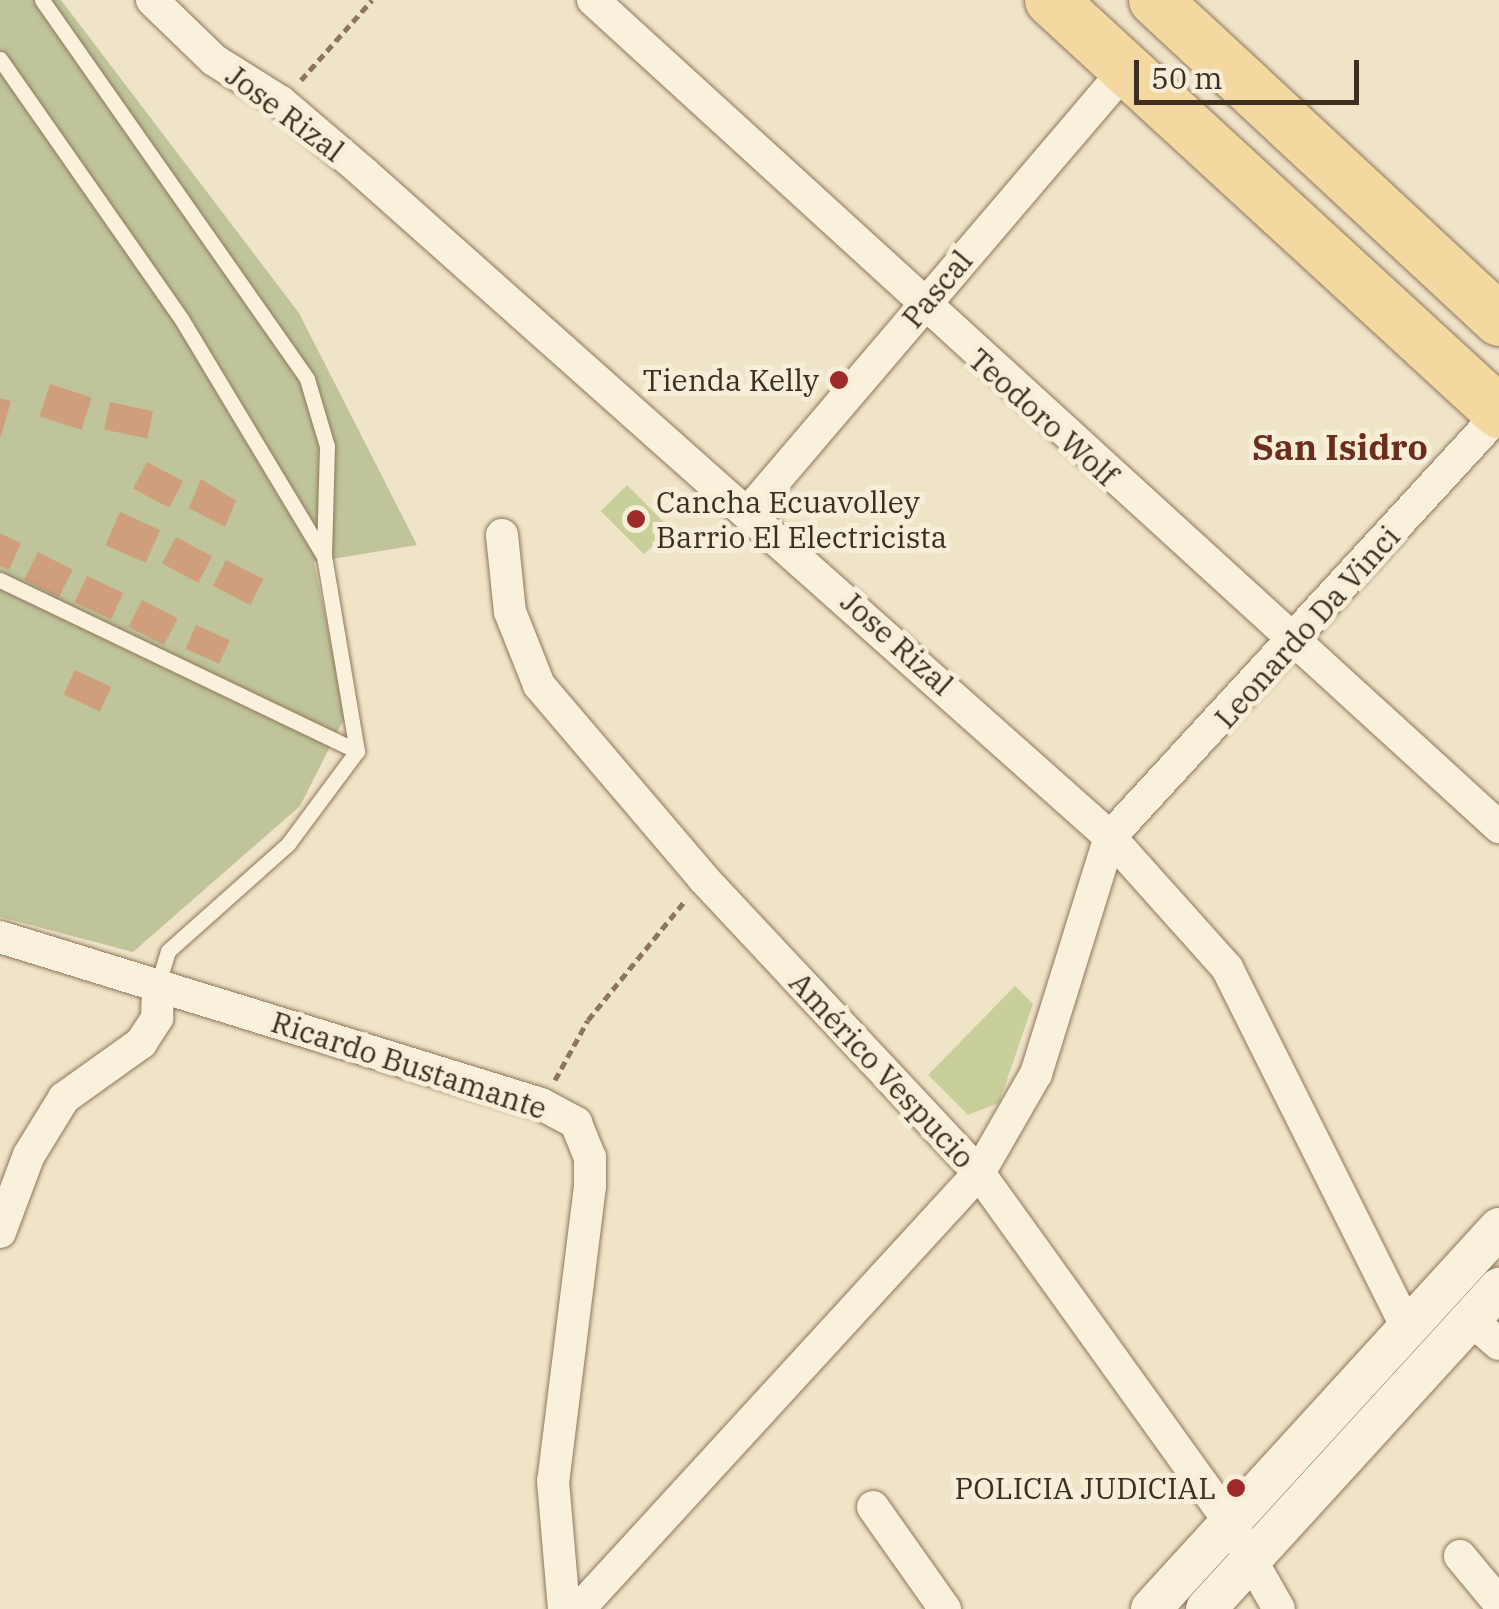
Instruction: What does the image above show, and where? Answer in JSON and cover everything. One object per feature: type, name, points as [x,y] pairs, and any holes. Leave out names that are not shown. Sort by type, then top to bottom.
[{"type":"main road","points":[[1051,0],[1499,413]]},
{"type":"main road","points":[[1166,4],[1499,320]]},
{"type":"street","name":"Jose Rizal","points":[[152,0],[214,60],[281,102],[750,510],[1110,837],[1227,968],[1406,1326]]},
{"type":"street","name":"Teodoro Wolf","points":[[593,0],[921,307],[1499,827]]},
{"type":"street","name":"Pascal","points":[[750,510],[1126,69]]},
{"type":"street","name":"Leonardo Da Vinci","points":[[1110,837],[1296,644],[1499,413]]},
{"type":"street","name":"Américo Vespucio","points":[[502,536],[510,612],[539,685],[703,878],[979,1173],[1230,1520],[1279,1609]]},
{"type":"street","points":[[579,1609],[979,1173],[1036,1074],[1110,837]]},
{"type":"street","name":"Ricardo Bustamante","points":[[0,938],[542,1104],[576,1122],[590,1157],[553,1481],[564,1609]]},
{"type":"street","points":[[0,1232],[29,1155],[64,1098],[142,1043],[158,1018],[158,984]]},
{"type":"street","points":[[1151,1609],[1499,1228]]},
{"type":"street","points":[[1206,1609],[1252,1558],[1485,1331],[1499,1288]]},
{"type":"street","points":[[873,1507],[945,1609]]},
{"type":"street","points":[[1460,1556],[1499,1603]]},
{"type":"lane","points":[[42,0],[307,379],[327,446],[324,556],[357,751],[288,844],[168,950],[158,984]]},
{"type":"lane","points":[[0,59],[182,320],[324,556]]},
{"type":"lane","points":[[0,580],[357,751]]},
{"type":"path","points":[[281,102],[372,0]]},
{"type":"path","points":[[542,1104],[588,1020],[703,878]]},
{"type":"green space","points":[[0,0],[61,0],[299,313],[417,545],[314,562],[346,715],[300,806],[133,952],[0,917]]},
{"type":"green space","name":"Cancha Ecuavolley Barrio El Electricista","points":[[627,485],[670,528],[644,554],[601,511]]},
{"type":"green space","points":[[1015,986],[1033,1004],[999,1103],[968,1115],[928,1075]]},
{"type":"building","points":[[50,384],[92,398],[81,430],[39,416]]},
{"type":"building","points":[[0,398],[11,401],[1,436],[0,435]]},
{"type":"building","points":[[110,402],[153,411],[147,439],[104,429]]},
{"type":"building","points":[[147,462],[183,481],[169,508],[133,488]]},
{"type":"building","points":[[201,479],[236,501],[225,527],[189,508]]},
{"type":"building","points":[[120,512],[160,530],[146,563],[105,545]]},
{"type":"building","points":[[0,533],[21,543],[9,570],[0,566]]},
{"type":"building","points":[[176,537],[212,556],[198,583],[162,563]]},
{"type":"building","points":[[38,552],[73,570],[59,597],[24,580]]},
{"type":"building","points":[[226,560],[263,579],[250,605],[213,586]]},
{"type":"building","points":[[87,576],[123,593],[111,619],[75,602]]},
{"type":"building","points":[[142,600],[178,618],[164,645],[128,627]]},
{"type":"building","points":[[196,625],[230,640],[219,664],[185,649]]},
{"type":"building","points":[[75,670],[111,687],[100,711],[64,694]]},
{"type":"place","name":"Tienda Kelly","points":[[839,380]]},
{"type":"place","name":"Cancha Ecuavolley Barrio El Electricista","points":[[636,519]]},
{"type":"place","name":"POLICIA JUDICIAL","points":[[1236,1488]]},
{"type":"district","name":"San Isidro","points":[[1340,447]]}]
